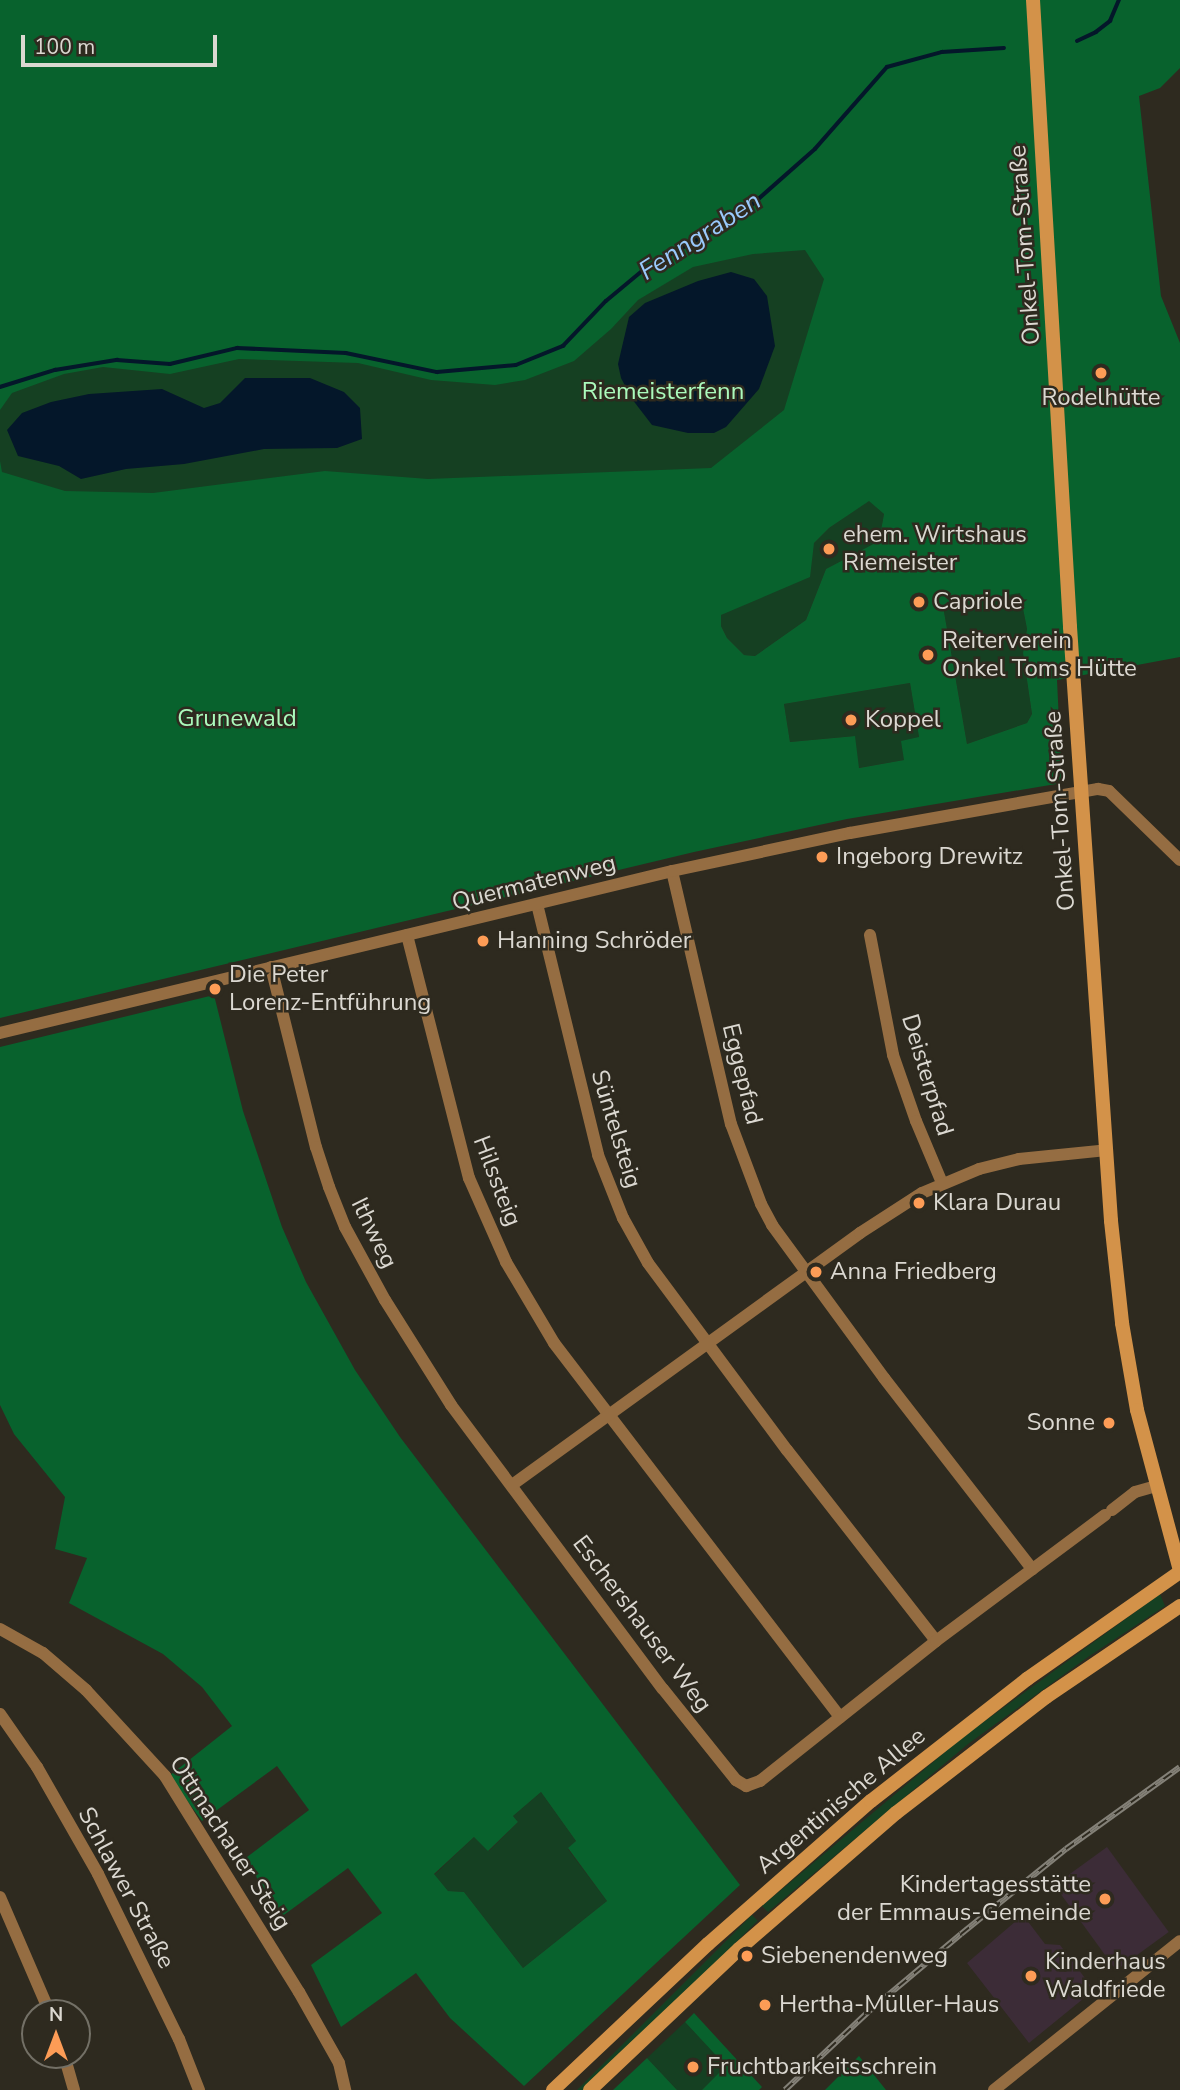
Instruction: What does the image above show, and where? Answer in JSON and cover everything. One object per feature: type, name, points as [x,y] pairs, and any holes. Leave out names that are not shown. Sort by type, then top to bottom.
[{"type":"main road","name":"Onkel-Tom-Straße","points":[[1033,0],[1081,793],[1122,1323],[1137,1410],[1180,1571]]},
{"type":"main road","name":"Argentinische Allee","points":[[552,2090],[708,1944],[880,1794],[1027,1679],[1180,1571]]},
{"type":"main road","name":"Argentinische Allee","points":[[590,2090],[739,1949],[896,1813],[1045,1697],[1180,1606]]},
{"type":"street","name":"Quermatenweg","points":[[0,1033],[672,871],[850,833],[1098,789],[1110,791],[1180,860]]},
{"type":"street","name":"Eggepfad","points":[[672,871],[731,1124],[761,1204],[807,1272]]},
{"type":"street","name":"Süntelsteig","points":[[537,904],[582,1095],[610,1186],[648,1263],[708,1343]]},
{"type":"street","name":"Hilssteig","points":[[407,935],[469,1178],[506,1262],[530,1304],[554,1343],[609,1414]]},
{"type":"street","name":"Deisterpfad","points":[[870,935],[893,1055],[916,1121],[942,1183]]},
{"type":"street","name":"Ithweg","points":[[271,967],[316,1147],[345,1227],[426,1370],[512,1485]]},
{"type":"street","points":[[512,1485],[899,1207],[942,1183],[1019,1159],[1107,1150]]},
{"type":"street","points":[[807,1272],[884,1378],[1032,1569]]},
{"type":"street","points":[[708,1343],[936,1641]]},
{"type":"street","points":[[609,1414],[840,1717]]},
{"type":"street","name":"Eschershauser Weg","points":[[512,1485],[663,1689],[736,1780],[746,1786],[760,1781],[936,1641],[1135,1492],[1156,1486]]},
{"type":"street","name":"Ottmachauer Steig","points":[[0,1629],[43,1653],[86,1690],[165,1776],[305,2002],[339,2063],[345,2090]]},
{"type":"street","name":"Schlawer Straße","points":[[0,1714],[37,1767],[98,1874],[179,2039],[199,2090]]},
{"type":"street","points":[[0,1897],[44,1999]]},
{"type":"street","points":[[994,2090],[1180,1941]]},
{"type":"street","points":[[68,2069],[74,2090]]},
{"type":"shaded area","name":"Kindertagesstätte der Emmaus-Gemeinde","points":[[1107,1847],[1169,1932],[1116,1970],[1054,1885]]},
{"type":"shaded area","name":"Kinderhaus Waldfriede","points":[[1023,1915],[1045,1944],[1060,1945],[1094,1990],[1029,2043],[967,1963]]},
{"type":"green space","name":"Grunewald","points":[[0,0],[1180,0],[1180,68],[1160,88],[1139,96],[1161,296],[1180,343],[1180,657],[1057,680],[1062,783],[847,819],[694,852],[0,1018],[0,461],[2,472],[65,491],[153,493],[325,471],[428,479],[711,468],[784,410],[824,279],[805,250],[753,254],[693,267],[638,300],[611,329],[574,361],[525,380],[495,385],[431,380],[358,363],[239,359],[170,374],[103,367],[64,374],[12,393],[0,410]],"holes":[[[869,501],[884,514],[879,541],[826,569],[806,620],[755,656],[744,655],[727,638],[721,626],[721,615],[810,577],[814,543],[829,528]],[[1020,593],[1027,629],[1023,653],[1032,714],[1027,723],[967,744],[943,606]],[[910,683],[919,737],[901,741],[904,760],[859,768],[855,736],[790,742],[784,704]]]},
{"type":"green space","name":"Riemeisterfenn","points":[[702,226],[983,264],[696,515],[0,548],[0,377]]},
{"type":"green space","points":[[869,500],[884,514],[879,541],[826,569],[806,620],[755,656],[744,655],[727,638],[721,626],[721,615],[814,543],[829,528]]},
{"type":"green space","points":[[1020,592],[1027,629],[1023,653],[1032,714],[1027,723],[967,744],[943,606]]},
{"type":"green space","name":"Koppel","points":[[910,683],[919,737],[904,760],[858,768],[854,736],[790,742],[784,704]]},
{"type":"green space","points":[[214,995],[243,1111],[282,1227],[306,1282],[355,1370],[400,1437],[740,1885],[524,2086],[450,2018],[416,1973],[341,2027],[311,1965],[382,1913],[348,1868],[277,1920],[247,1857],[309,1810],[277,1766],[202,1821],[169,1776],[232,1726],[202,1687],[163,1654],[69,1603],[87,1558],[55,1549],[65,1497],[14,1434],[0,1405],[0,1047]],"holes":[[[541,1792],[576,1841],[568,1848],[607,1901],[523,1968],[464,1892],[448,1891],[434,1874],[474,1837],[488,1851],[518,1822],[513,1816]]]},
{"type":"green space","points":[[1160,1594],[1165,1606],[1088,1657],[968,1744],[768,1912],[762,1906],[963,1737]]},
{"type":"green space","points":[[541,1792],[576,1841],[568,1849],[607,1901],[523,1968],[464,1892],[448,1891],[434,1875],[474,1837],[489,1851],[518,1822],[513,1816]]},
{"type":"green space","points":[[752,1915],[758,1921],[588,2090],[577,2090]]},
{"type":"green space","points":[[694,2013],[762,2087],[759,2090],[702,2090],[726,2066],[685,2022]]},
{"type":"green space","points":[[685,2022],[727,2066],[702,2090],[677,2090],[647,2058]]},
{"type":"green space","points":[[859,2056],[886,2090],[825,2090]]},
{"type":"green space","points":[[647,2058],[677,2090],[613,2090]]},
{"type":"water","points":[[731,272],[754,279],[767,296],[775,346],[759,389],[726,427],[714,433],[688,433],[652,425],[632,399],[621,378],[618,364],[629,317],[645,303],[698,281]]},
{"type":"water","points":[[245,378],[310,378],[344,392],[360,408],[362,439],[337,448],[264,449],[184,464],[126,469],[81,479],[59,466],[18,456],[7,430],[22,413],[51,402],[89,394],[162,389],[204,408],[220,403]]},
{"type":"waterway","name":"Fenngraben","points":[[1077,41],[1096,32],[1110,21],[1119,0]]},
{"type":"waterway","name":"Fenngraben","points":[[0,387],[55,370],[117,360],[170,364],[237,348],[346,353],[437,372],[516,365],[563,346],[606,301],[647,267],[737,218],[815,149],[887,67],[942,52],[1004,48]]},
{"type":"railway","points":[[785,2090],[868,2012],[961,1934],[1066,1849],[1180,1767]]},
{"type":"place","name":"Rodelhütte","points":[[1101,373]]},
{"type":"place","name":"ehem. Wirtshaus Riemeister","points":[[829,549]]},
{"type":"place","name":"Capriole","points":[[919,602]]},
{"type":"place","name":"Reiterverein Onkel Toms Hütte","points":[[928,655]]},
{"type":"place","name":"Koppel","points":[[851,720]]},
{"type":"place","name":"Ingeborg Drewitz","points":[[822,857]]},
{"type":"place","name":"Hanning Schröder","points":[[483,941]]},
{"type":"place","name":"Die Peter Lorenz-Entführung","points":[[215,989]]},
{"type":"place","name":"Klara Durau","points":[[919,1203]]},
{"type":"place","name":"Anna Friedberg","points":[[816,1272]]},
{"type":"place","name":"Sonne","points":[[1109,1423]]},
{"type":"place","name":"Kindertagesstätte der Emmaus-Gemeinde","points":[[1105,1899]]},
{"type":"place","name":"Siebenendenweg","points":[[747,1956]]},
{"type":"place","name":"Kinderhaus Waldfriede","points":[[1031,1976]]},
{"type":"place","name":"Hertha-Müller-Haus","points":[[765,2005]]},
{"type":"place","name":"Fruchtbarkeitsschrein","points":[[693,2067]]}]
